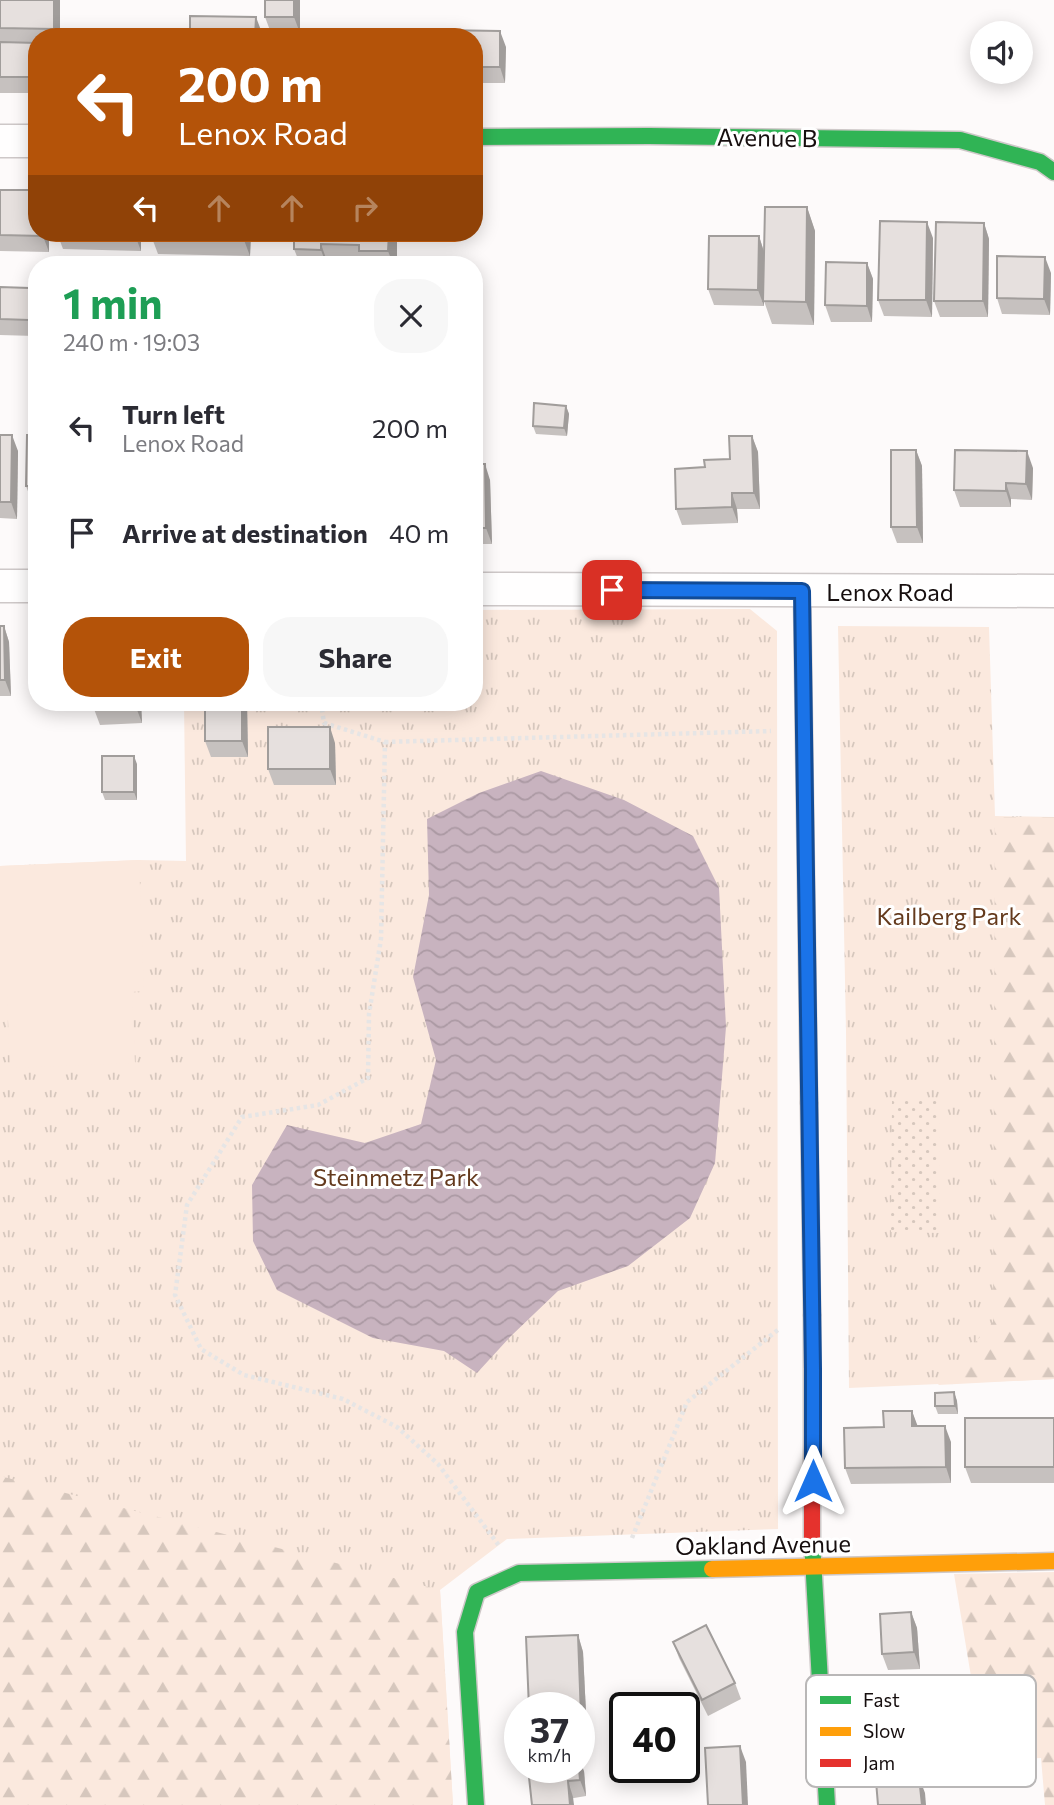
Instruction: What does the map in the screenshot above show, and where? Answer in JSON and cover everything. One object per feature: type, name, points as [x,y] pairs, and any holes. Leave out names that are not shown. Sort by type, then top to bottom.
[{"type":"street","name":"Avenue B","points":[[483,137],[960,140],[1040,162],[1054,172]]},
{"type":"street","points":[[0,141],[28,141]]},
{"type":"street","points":[[0,586],[28,586]]},
{"type":"street","name":"Lenox Road","points":[[483,589],[1054,591]]},
{"type":"street","points":[[802,591],[813,1302],[813,1565],[819,1675]]},
{"type":"street","name":"Oakland Avenue","points":[[476,1805],[465,1632],[477,1592],[519,1573],[1054,1561]]},
{"type":"street","points":[[826,1787],[827,1805]]},
{"type":"path","points":[[322,711],[324,723],[385,742],[804,730]]},
{"type":"path","points":[[385,742],[381,939],[369,1014],[368,1078],[318,1105],[242,1117],[187,1205],[175,1295],[201,1349],[244,1375],[343,1399],[397,1427],[438,1464],[519,1573]]},
{"type":"path","points":[[619,1570],[687,1402],[813,1302]]},
{"type":"green space","name":"Steinmetz Park","points":[[750,609],[777,631],[778,1529],[507,1539],[440,1590],[453,1805],[0,1805],[0,866],[139,860],[186,861],[184,711],[483,711],[483,610]]},
{"type":"green space","name":"Kailberg Park","points":[[838,626],[989,627],[995,816],[1054,817],[1054,1379],[849,1388],[846,1031]]},
{"type":"green space","points":[[995,817],[1054,817],[1054,1379],[938,1385],[993,1322]]},
{"type":"green space","points":[[139,860],[144,991],[132,992],[135,1063],[10,1068],[7,996],[0,996],[0,866]]},
{"type":"green space","points":[[892,1099],[940,1100],[940,1233],[891,1232]]},
{"type":"green space","points":[[0,1476],[440,1590],[453,1805],[0,1805]]},
{"type":"green space","points":[[1054,1572],[1054,1805],[1045,1805],[1041,1758],[1036,1758],[1036,1675],[971,1675],[954,1574]]},
{"type":"water","points":[[541,771],[624,800],[693,836],[719,888],[726,1027],[715,1163],[690,1218],[628,1266],[558,1291],[477,1373],[444,1351],[373,1338],[277,1290],[253,1241],[252,1185],[287,1125],[365,1143],[421,1124],[436,1060],[413,977],[429,895],[427,819],[479,793]]},
{"type":"building","points":[[0,0],[54,0],[54,28],[0,28]]},
{"type":"building","points":[[265,0],[294,0],[294,17],[265,17]]},
{"type":"building","points":[[190,16],[256,17],[255,28],[190,28]]},
{"type":"building","points":[[483,31],[500,31],[500,67],[483,67]]},
{"type":"building","points":[[0,42],[28,43],[28,77],[0,77]]},
{"type":"building","points":[[0,190],[28,190],[28,236],[0,235]]},
{"type":"building","points":[[765,207],[807,207],[806,302],[763,301]]},
{"type":"building","points":[[880,221],[927,222],[926,300],[878,300]]},
{"type":"building","points":[[936,222],[984,223],[983,301],[934,301]]},
{"type":"building","points":[[709,236],[759,236],[758,290],[708,289]]},
{"type":"building","points":[[294,242],[388,242],[388,251],[359,251],[359,245],[321,244],[321,250],[294,249]]},
{"type":"building","points":[[997,256],[1045,257],[1044,299],[997,298]]},
{"type":"building","points":[[826,262],[867,263],[867,306],[825,305]]},
{"type":"building","points":[[0,287],[28,288],[28,320],[0,319]]},
{"type":"building","points":[[534,403],[566,406],[564,428],[533,426]]},
{"type":"building","points":[[0,435],[12,435],[11,502],[0,502]]},
{"type":"building","points":[[27,435],[28,435],[28,486]]},
{"type":"building","points":[[729,436],[752,436],[754,493],[732,493],[732,507],[676,509],[675,469],[705,467],[704,460],[730,459]]},
{"type":"building","points":[[891,450],[916,450],[917,527],[891,527]]},
{"type":"building","points":[[955,450],[1027,451],[1026,484],[1006,483],[1006,491],[954,490]]},
{"type":"building","points":[[483,464],[485,464],[486,528],[483,528]]},
{"type":"building","points":[[0,626],[4,626],[5,680],[0,680]]},
{"type":"building","points":[[205,711],[242,711],[242,741],[205,741]]},
{"type":"building","points":[[268,727],[330,727],[330,769],[268,769]]},
{"type":"building","points":[[102,756],[134,756],[134,792],[102,792]]},
{"type":"building","points":[[954,1392],[955,1406],[935,1406],[935,1393]]},
{"type":"building","points":[[883,1411],[912,1411],[912,1426],[945,1426],[946,1467],[845,1468],[844,1428],[884,1427]]},
{"type":"building","points":[[965,1418],[1054,1418],[1054,1467],[965,1467]]},
{"type":"building","points":[[911,1612],[914,1652],[882,1654],[880,1614]]},
{"type":"building","points":[[706,1625],[735,1683],[702,1700],[673,1642]]},
{"type":"building","points":[[578,1635],[580,1692],[528,1692],[526,1637]]},
{"type":"building","points":[[740,1746],[743,1805],[708,1805],[705,1748]]},
{"type":"building","points":[[530,1783],[568,1783],[570,1805],[532,1805]]},
{"type":"building","points":[[876,1787],[920,1787],[922,1805],[878,1805]]},
{"type":"traffic: fast","points":[[483,137],[960,140],[1040,162],[1054,172]]},
{"type":"traffic: fast","points":[[802,591],[809,1103]]},
{"type":"traffic: fast","points":[[812,1541],[820,1675]]},
{"type":"traffic: fast","points":[[476,1805],[465,1632],[477,1592],[519,1573],[712,1569]]},
{"type":"traffic: fast","points":[[826,1787],[827,1805]]},
{"type":"traffic: slow","points":[[809,1103],[812,1315]]},
{"type":"traffic: slow","points":[[712,1569],[1054,1561]]},
{"type":"traffic: jam","points":[[812,1315],[812,1541]]},
{"type":"route","points":[[612,590],[802,591],[813,1481]]}]
